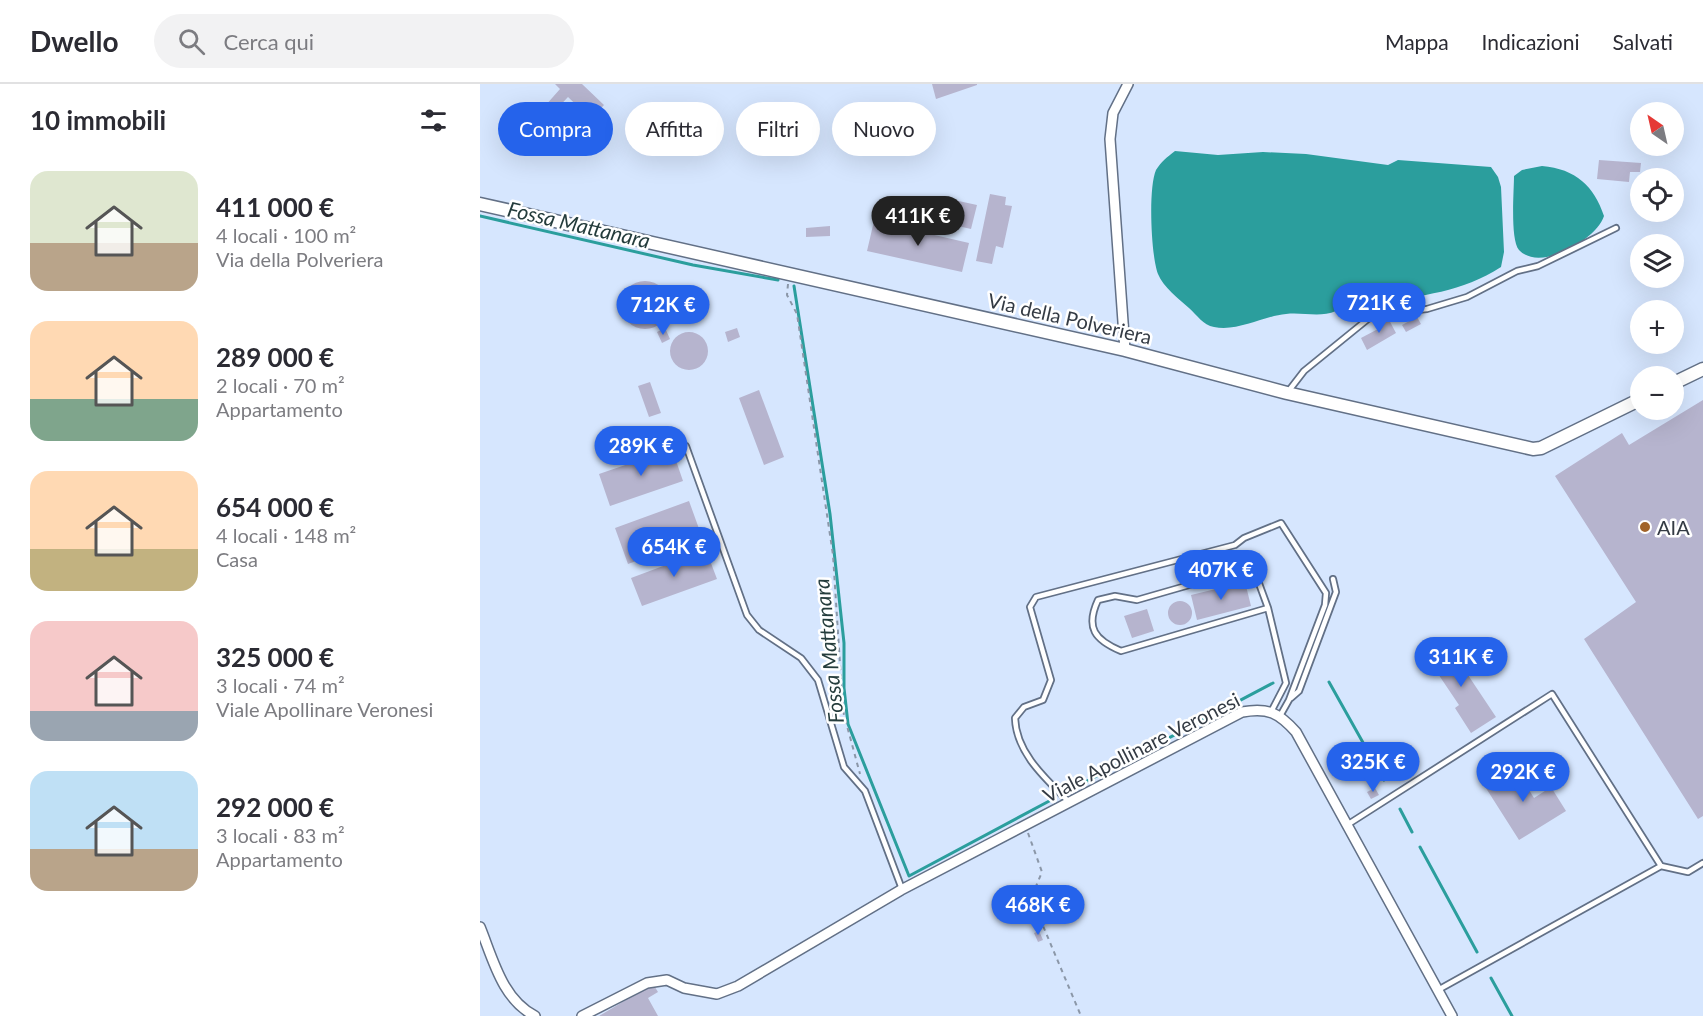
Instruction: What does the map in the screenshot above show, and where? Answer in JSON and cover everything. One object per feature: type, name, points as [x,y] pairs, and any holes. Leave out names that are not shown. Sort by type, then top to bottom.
[{"type":"street","points":[[1125,350],[1110,139],[1113,114],[1128,84]]},
{"type":"street","name":"Via della Polveriera","points":[[480,204],[1125,350],[1287,393],[1536,450],[1630,404]]},
{"type":"street","points":[[1684,378],[1703,369]]},
{"type":"street","name":"Viale Apollinare Veronesi","points":[[582,1016],[647,982],[667,980],[684,988],[717,994],[738,986],[902,889],[1242,712],[1276,713]]},
{"type":"street","points":[[1276,713],[1296,732],[1452,1016]]},
{"type":"street","points":[[480,927],[506,991],[523,1010],[535,1016]]},
{"type":"lane","points":[[1287,393],[1304,370],[1378,314],[1427,309],[1467,297],[1517,271],[1538,266],[1616,228]]},
{"type":"lane","points":[[686,446],[747,615],[759,630],[801,658],[813,671],[818,680],[844,766],[865,791],[902,889]]},
{"type":"lane","points":[[1069,802],[1040,772],[1023,748],[1015,731],[1015,718],[1024,707],[1043,700],[1051,680],[1030,607],[1036,597],[1235,545],[1244,538],[1281,523],[1326,593],[1325,605],[1289,700]]},
{"type":"lane","points":[[1268,608],[1121,651],[1101,643],[1095,635],[1091,614],[1098,600],[1115,596],[1137,600],[1238,571],[1257,578],[1268,608],[1286,683],[1276,713]]},
{"type":"lane","points":[[1276,713],[1299,691],[1336,592],[1333,579]]},
{"type":"lane","points":[[1347,825],[1552,694],[1660,866]]},
{"type":"lane","points":[[1438,990],[1660,866],[1689,872],[1703,862]]},
{"type":"path","points":[[789,274],[787,296],[797,314],[833,555],[843,711],[865,791]]},
{"type":"path","points":[[1024,825],[1042,872],[1034,891],[1038,914],[1082,1016]]},
{"type":"shaded area","points":[[1175,151],[1218,155],[1263,152],[1306,154],[1388,165],[1398,160],[1491,167],[1501,187],[1504,252],[1501,267],[1472,282],[1441,292],[1377,302],[1369,290],[1361,287],[1355,290],[1340,309],[1330,313],[1286,314],[1241,326],[1223,328],[1210,326],[1167,288],[1160,279],[1156,265],[1151,222],[1154,179],[1158,167]]},
{"type":"shaded area","points":[[1542,166],[1565,171],[1582,181],[1595,196],[1604,216],[1591,234],[1580,243],[1567,250],[1540,258],[1528,256],[1519,250],[1516,244],[1513,204],[1514,176],[1522,170]]},
{"type":"building","points":[[555,84],[582,84],[601,102],[573,102],[568,97],[563,102],[549,102],[560,89]]},
{"type":"building","points":[[932,84],[977,84],[977,85],[936,99]]},
{"type":"building","points":[[1599,160],[1641,163],[1640,168],[1630,168],[1629,182],[1597,179]]},
{"type":"building","points":[[990,194],[1006,197],[1005,205],[1012,206],[1003,248],[996,246],[992,264],[976,261]]},
{"type":"building","points":[[954,200],[977,205],[971,229],[949,224]]},
{"type":"building","points":[[874,221],[969,243],[962,272],[867,251]]},
{"type":"building","points":[[830,226],[830,236],[806,237],[806,228]]},
{"type":"building","points":[[645,281],[662,288],[669,305],[662,322],[645,329],[628,322],[621,305],[628,288]]},
{"type":"building","points":[[689,292],[699,296],[703,306],[699,316],[689,320],[679,316],[675,306],[679,296]]},
{"type":"building","points":[[1417,317],[1421,324],[1406,332],[1402,325]]},
{"type":"building","points":[[1388,318],[1396,333],[1367,350],[1361,338],[1378,329],[1376,324]]},
{"type":"building","points":[[665,328],[670,339],[662,343],[657,332]]},
{"type":"building","points":[[737,328],[740,337],[728,342],[725,332]]},
{"type":"building","points":[[689,332],[702,338],[708,351],[702,364],[689,370],[676,364],[670,351],[676,338]]},
{"type":"building","points":[[650,382],[661,413],[649,417],[638,386]]},
{"type":"building","points":[[759,390],[784,457],[764,465],[739,398]]},
{"type":"building","points":[[1703,400],[1703,816],[1698,819],[1584,639],[1636,602],[1555,476],[1622,433],[1629,445],[1670,420],[1684,420],[1684,412]]},
{"type":"building","points":[[672,449],[683,481],[610,506],[599,474]]},
{"type":"building","points":[[689,501],[702,537],[628,564],[615,528]]},
{"type":"building","points":[[706,550],[717,579],[642,606],[631,578]]},
{"type":"building","points":[[1245,582],[1251,606],[1197,620],[1191,595]]},
{"type":"building","points":[[1175,601],[1185,601],[1192,608],[1192,618],[1185,625],[1175,625],[1168,618],[1168,608]]},
{"type":"building","points":[[1147,609],[1154,631],[1132,638],[1124,616]]},
{"type":"building","points":[[1444,643],[1448,645],[1496,717],[1471,733],[1455,708],[1459,705],[1426,656]]},
{"type":"building","points":[[1514,766],[1534,798],[1551,787],[1566,811],[1519,840],[1484,785]]},
{"type":"building","points":[[1375,788],[1379,795],[1371,799],[1367,792]]},
{"type":"building","points":[[1039,931],[1043,940],[1038,942],[1034,933]]},
{"type":"building","points":[[653,984],[658,992],[648,998],[658,1016],[599,1016]]},
{"type":"waterway","name":"Fossa Mattanara","points":[[480,216],[693,265],[778,280]]},
{"type":"waterway","name":"Fossa Mattanara","points":[[794,286],[830,514],[844,643],[844,688],[848,724],[909,876],[1053,799]]},
{"type":"waterway","name":"Fossa Mattanara","points":[[1329,682],[1384,780]]},
{"type":"waterway","name":"Fossa Mattanara","points":[[1072,789],[1273,683]]},
{"type":"waterway","name":"Fossa Mattanara","points":[[1400,809],[1412,832]]},
{"type":"waterway","name":"Fossa Mattanara","points":[[1420,847],[1477,952]]},
{"type":"waterway","name":"Fossa Mattanara","points":[[1491,978],[1512,1016]]},
{"type":"place","name":"AIA","points":[[1645,527]]}]
